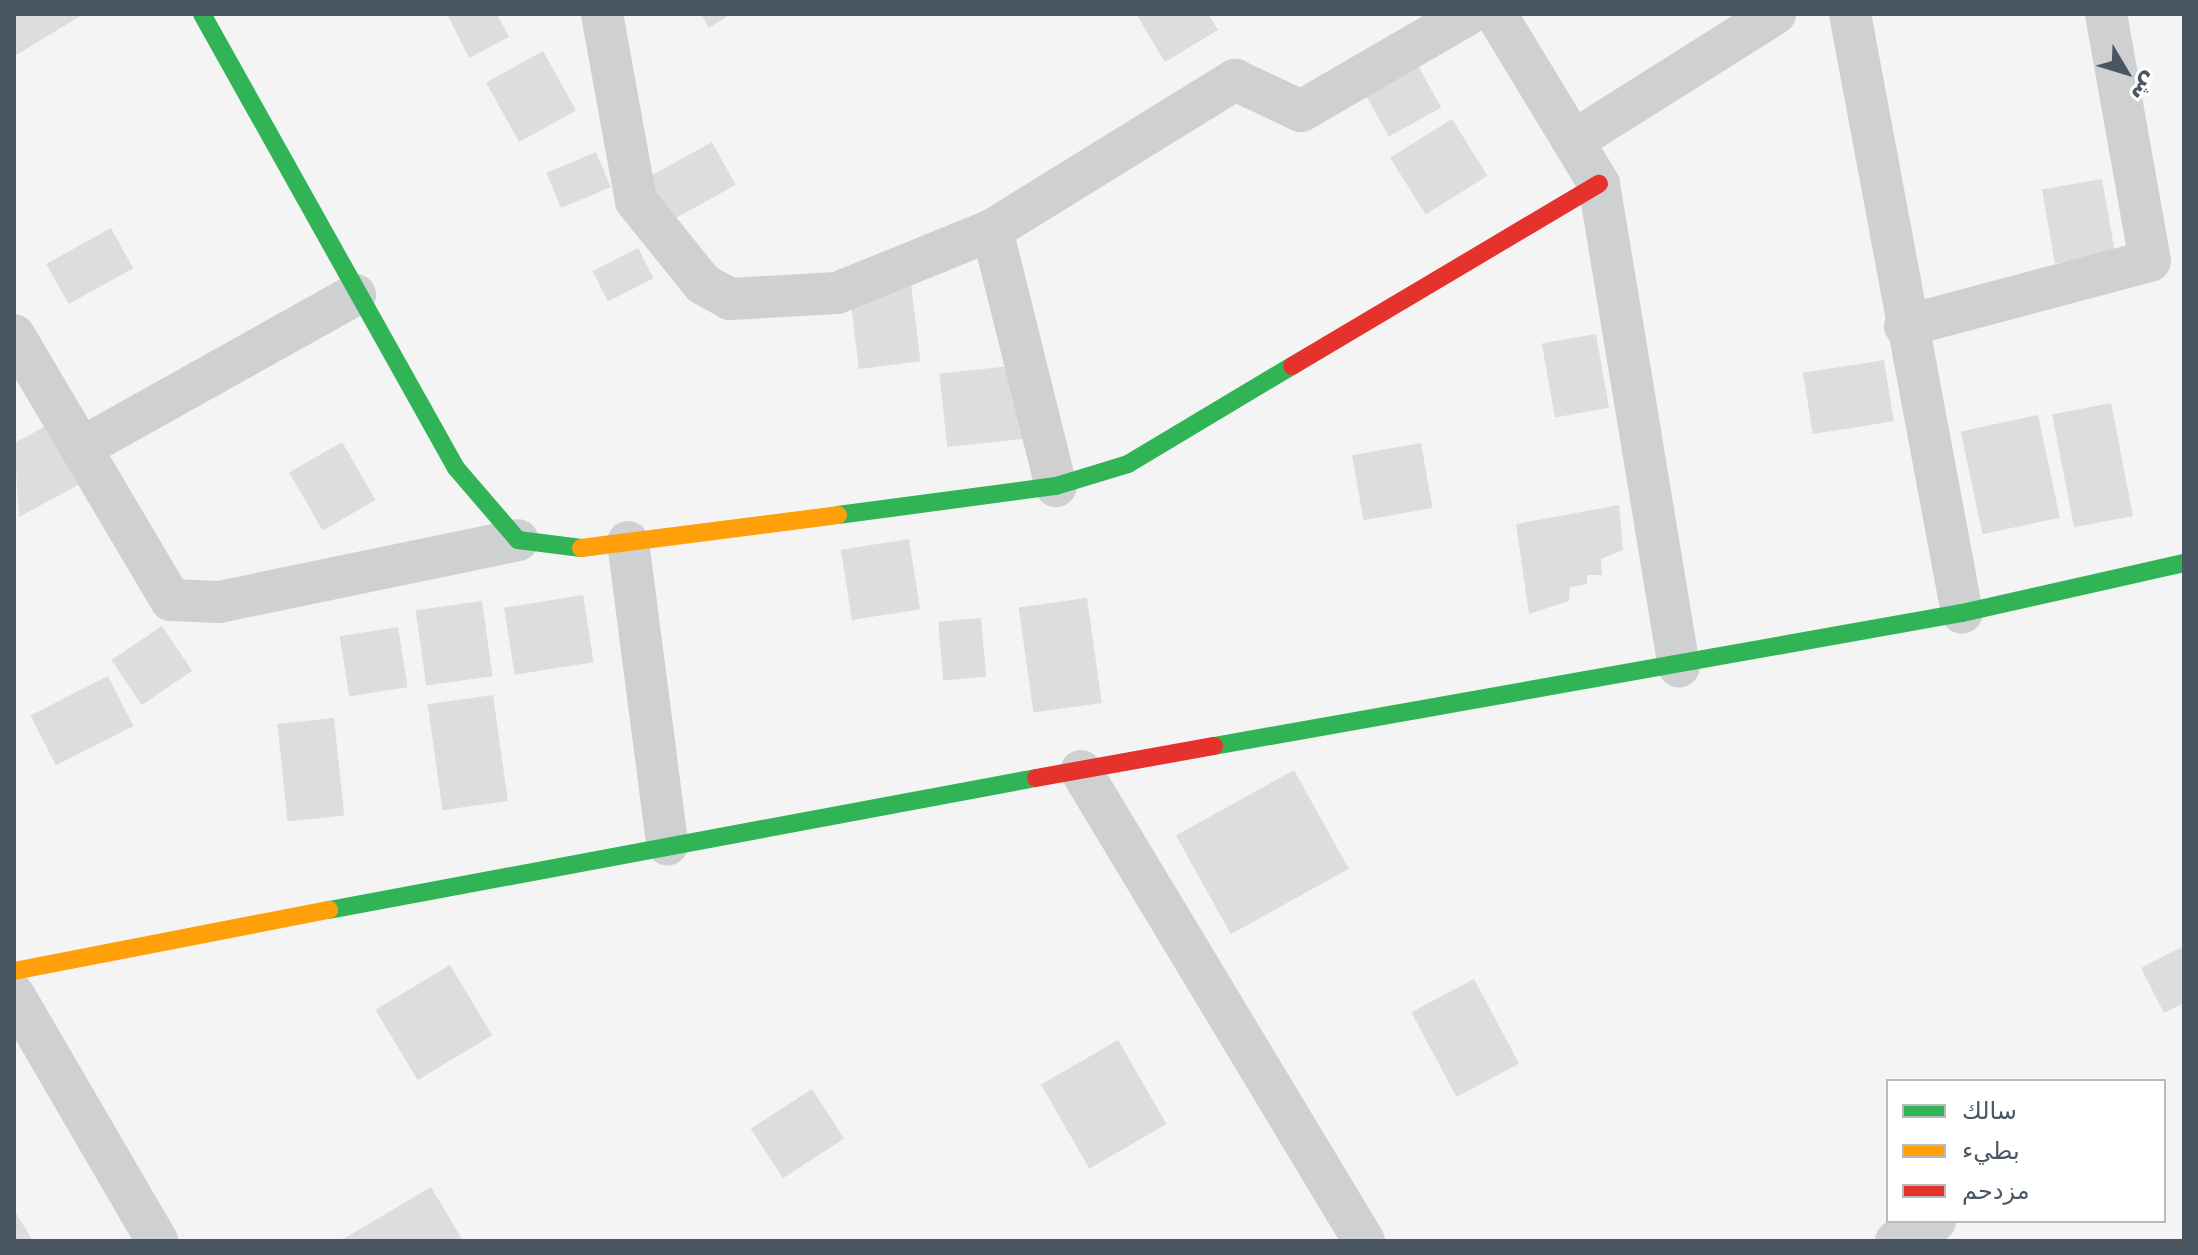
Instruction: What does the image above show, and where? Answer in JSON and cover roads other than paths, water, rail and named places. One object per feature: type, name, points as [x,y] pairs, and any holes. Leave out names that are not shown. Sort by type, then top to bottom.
[{"type":"street","points":[[202,14],[355,295],[456,468],[518,540]]},
{"type":"street","points":[[602,14],[636,201],[703,284],[730,299],[837,293],[992,230],[1235,80],[1301,111],[1468,14]]},
{"type":"street","points":[[1496,14],[1599,184],[1679,666]]},
{"type":"street","points":[[1573,141],[1775,14]]},
{"type":"street","points":[[1850,14],[1905,326],[1962,613]]},
{"type":"street","points":[[1905,326],[2150,261],[2106,14]]},
{"type":"street","points":[[14,335],[171,600],[219,602],[518,540],[576,549],[1056,486],[1128,464],[1599,184]]},
{"type":"street","points":[[992,230],[1056,486]]},
{"type":"street","points":[[81,448],[355,295]]},
{"type":"street","points":[[628,542],[667,844]]},
{"type":"street","points":[[14,971],[667,844],[1679,666],[1962,613],[2184,563]]},
{"type":"street","points":[[1081,771],[1364,1241]]},
{"type":"street","points":[[14,995],[157,1241]]},
{"type":"street","points":[[1896,1241],[1931,1223]]}]
